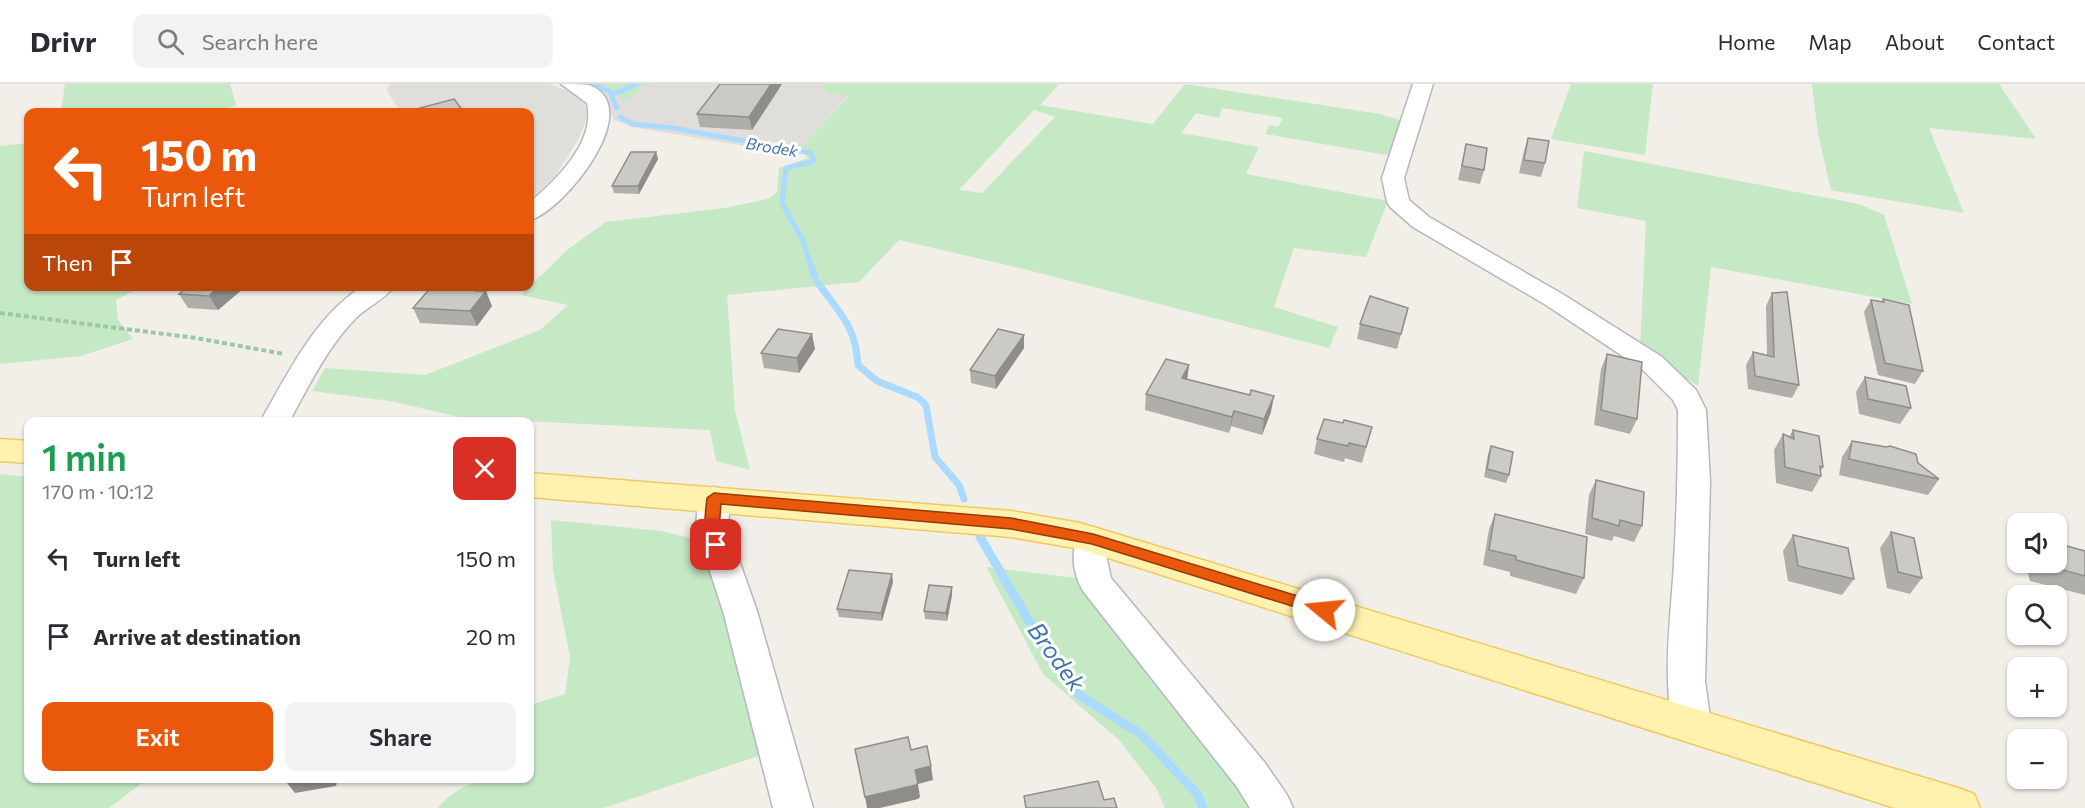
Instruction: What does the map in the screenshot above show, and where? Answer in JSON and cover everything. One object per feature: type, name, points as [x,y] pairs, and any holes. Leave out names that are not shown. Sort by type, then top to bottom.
[{"type":"main road","points":[[0,450],[24,452]]},
{"type":"main road","points":[[534,486],[714,498],[1011,524],[1093,539],[1958,808]]},
{"type":"street","points":[[534,210],[560,187],[597,133],[600,113],[598,104],[585,90],[571,84]]},
{"type":"street","points":[[1423,84],[1394,178],[1398,202],[1420,222],[1555,300],[1644,357],[1672,380],[1686,396],[1692,410],[1694,481],[1687,681],[1692,725]]},
{"type":"street","points":[[277,417],[331,327],[354,304],[374,291]]},
{"type":"street","points":[[714,498],[712,529],[740,611],[793,808]]},
{"type":"street","points":[[1093,539],[1089,555],[1095,582],[1251,775],[1273,808]]},
{"type":"path","points":[[0,313],[196,338],[312,359]]},
{"type":"shaded area","points":[[391,84],[549,84],[574,93],[585,101],[587,118],[578,140],[555,176],[534,196],[534,108],[398,108],[386,90]]},
{"type":"shaded area","points":[[647,84],[826,84],[824,92],[849,95],[804,144],[757,148],[632,127],[614,120],[599,91],[627,100]]},
{"type":"green space","points":[[65,84],[230,84],[236,105],[227,108],[62,108]]},
{"type":"green space","points":[[582,84],[647,84],[627,100]]},
{"type":"green space","points":[[826,84],[1059,84],[1040,105],[1153,124],[1185,84],[1380,114],[1403,121],[1392,156],[1265,134],[1269,125],[1278,127],[1283,118],[1222,108],[1219,118],[1196,113],[1181,133],[1259,147],[1246,174],[1388,201],[1366,257],[1294,248],[1274,307],[1338,327],[1329,348],[1028,270],[899,240],[859,282],[727,295],[735,411],[750,470],[716,461],[710,430],[534,421],[534,417],[460,417],[390,401],[312,391],[325,368],[425,375],[540,330],[568,305],[521,295],[525,291],[534,291],[534,282],[567,250],[606,222],[724,208],[768,199],[777,192],[779,168],[808,158],[802,152],[770,147],[804,144],[849,96],[824,93]],"holes":[[[1034,110],[1055,117],[982,193],[959,190]]]},
{"type":"green space","points":[[1571,84],[1653,84],[1645,155],[1551,139]]},
{"type":"green space","points":[[1812,84],[1999,84],[2036,139],[1929,128],[1964,213],[1831,190],[1818,134]]},
{"type":"green space","points":[[24,143],[24,291],[133,291],[116,300],[118,320],[133,339],[81,356],[0,364],[0,146]]},
{"type":"green space","points":[[1584,151],[1859,204],[1884,215],[1912,304],[1711,267],[1698,386],[1640,350],[1646,221],[1577,208]]},
{"type":"green space","points":[[0,474],[24,477],[24,783],[142,783],[109,808],[0,808]]},
{"type":"green space","points":[[551,520],[661,531],[702,541],[767,753],[604,808],[438,808],[458,790],[476,783],[534,783],[534,704],[565,694],[570,657],[553,570]]},
{"type":"green space","points":[[986,567],[1076,578],[1141,661],[1264,808],[1165,808],[1156,788],[1119,740],[1043,674]]},
{"type":"building","points":[[720,84],[771,84],[749,117],[697,114]]},
{"type":"building","points":[[454,99],[461,108],[420,108]]},
{"type":"building","points":[[1528,138],[1549,141],[1545,163],[1524,160]]},
{"type":"building","points":[[1466,144],[1487,148],[1484,170],[1462,166]]},
{"type":"building","points":[[631,152],[656,152],[638,186],[612,186]]},
{"type":"building","points":[[182,291],[214,291],[209,296],[179,294]]},
{"type":"building","points":[[428,291],[486,291],[470,311],[413,308]]},
{"type":"building","points":[[1787,292],[1799,385],[1755,376],[1753,352],[1774,357],[1772,293]]},
{"type":"building","points":[[1370,296],[1408,308],[1401,334],[1360,324]]},
{"type":"building","points":[[1883,299],[1909,305],[1923,371],[1885,363],[1871,300],[1884,302]]},
{"type":"building","points":[[778,329],[812,334],[797,358],[761,353]]},
{"type":"building","points":[[998,329],[1024,335],[995,376],[970,370]]},
{"type":"building","points":[[1607,354],[1642,362],[1637,419],[1601,410]]},
{"type":"building","points":[[1166,359],[1189,365],[1182,378],[1250,395],[1251,390],[1274,396],[1264,419],[1234,411],[1232,417],[1146,394]]},
{"type":"building","points":[[1865,377],[1906,386],[1911,408],[1868,399]]},
{"type":"building","points":[[1324,419],[1343,423],[1344,420],[1372,427],[1366,447],[1349,443],[1348,446],[1317,439]]},
{"type":"building","points":[[1793,430],[1819,436],[1823,467],[1820,466],[1821,476],[1785,467],[1783,434],[1794,439]]},
{"type":"building","points":[[1852,441],[1890,446],[1916,454],[1918,463],[1939,479],[1849,459]]},
{"type":"building","points":[[1491,446],[1513,452],[1509,475],[1487,469]]},
{"type":"building","points":[[1596,480],[1644,492],[1642,526],[1620,520],[1619,526],[1592,518]]},
{"type":"building","points":[[1495,514],[1587,537],[1584,578],[1516,560],[1516,556],[1489,550]]},
{"type":"building","points":[[1891,532],[1914,538],[1922,578],[1898,572]]},
{"type":"building","points":[[1793,535],[1848,548],[1854,579],[1798,566]]},
{"type":"building","points":[[2067,546],[2085,551],[2085,576],[2067,571]]},
{"type":"building","points":[[849,570],[892,574],[881,613],[837,609]]},
{"type":"building","points":[[929,585],[952,587],[946,613],[924,611]]},
{"type":"building","points":[[908,737],[911,750],[927,746],[931,766],[915,770],[918,783],[916,785],[865,797],[855,749]]},
{"type":"building","points":[[1098,781],[1104,800],[1114,798],[1117,808],[1026,808],[1024,796]]},
{"type":"waterway","name":"Brodek","points":[[593,84],[610,92],[617,108]]},
{"type":"waterway","points":[[612,95],[637,84]]},
{"type":"waterway","name":"Brodek","points":[[620,117],[633,124],[673,128],[811,153],[814,160],[812,162],[786,168],[782,203],[803,241],[812,269]]},
{"type":"waterway","name":"Brodek","points":[[812,268],[815,277]]},
{"type":"waterway","name":"Brodek","points":[[818,283],[846,321],[854,340],[858,365],[877,381],[917,397],[926,405],[935,457],[959,485],[964,499]]},
{"type":"waterway","name":"Brodek","points":[[980,537],[1046,650],[1079,695],[1141,734],[1198,795],[1203,808]]},
{"type":"route","points":[[716,545],[711,517],[714,498],[968,519],[1038,527],[1093,539],[1324,610]]}]
